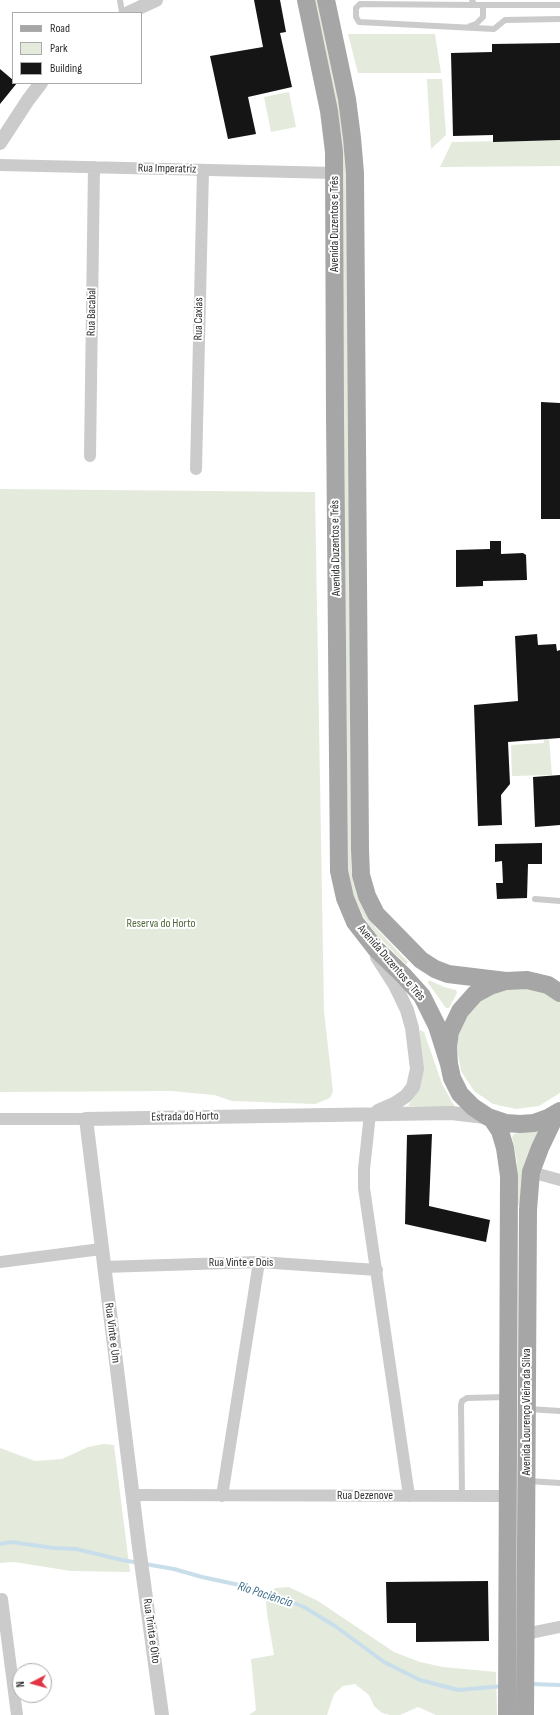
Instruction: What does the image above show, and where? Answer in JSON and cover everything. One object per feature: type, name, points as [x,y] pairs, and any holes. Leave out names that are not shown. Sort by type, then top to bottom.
[{"type":"main road","name":"Avenida Duzentos e Três","points":[[306,0],[329,111],[335,173],[335,422],[339,871],[345,898],[355,922],[365,936],[422,996],[437,1026],[452,1078],[460,1094],[473,1107],[490,1118]]},
{"type":"main road","name":"Avenida Duzentos e Três","points":[[326,0],[347,99],[355,173],[361,875],[367,896],[376,914],[421,960],[435,969],[448,974],[506,981]]},
{"type":"main road","points":[[448,1064],[450,1032],[460,1011],[475,994],[490,986],[506,981],[527,980],[556,988]]},
{"type":"main road","points":[[490,1118],[506,1123],[534,1123],[559,1113]]},
{"type":"main road","name":"Avenida Lourenço Vieira da Silva","points":[[525,1715],[528,1210],[532,1172],[540,1148],[559,1113]]},
{"type":"main road","name":"Avenida Lourenço Vieira da Silva","points":[[490,1118],[500,1131],[505,1148],[509,1176],[507,1715]]},
{"type":"street","points":[[130,12],[156,0]]},
{"type":"street","points":[[0,143],[40,84]]},
{"type":"street","name":"Rua Imperatriz","points":[[0,165],[335,173]]},
{"type":"street","name":"Rua Bacabal","points":[[90,456],[94,167]]},
{"type":"street","name":"Rua Caxias","points":[[196,468],[203,170]]},
{"type":"street","name":"Estrada do Horto","points":[[365,936],[406,1005],[412,1028],[417,1069],[412,1087],[406,1096],[394,1104],[370,1114]]},
{"type":"street","name":"Estrada do Horto","points":[[0,1119],[451,1113],[490,1118]]},
{"type":"street","points":[[370,1114],[364,1169],[364,1188],[409,1496]]},
{"type":"street","name":"Rua Vinte e Um","points":[[86,1119],[139,1547]]},
{"type":"street","points":[[532,1172],[560,1180]]},
{"type":"street","points":[[0,1262],[101,1249]]},
{"type":"street","points":[[222,1496],[258,1262]]},
{"type":"street","name":"Rua Vinte e Dois","points":[[104,1267],[258,1262],[377,1270]]},
{"type":"street","name":"Rua Dezenove","points":[[132,1495],[507,1496]]},
{"type":"street","name":"Rua Trinta e Oito","points":[[139,1547],[162,1715]]},
{"type":"street","points":[[2,1600],[17,1715]]},
{"type":"street","points":[[525,1634],[560,1627]]},
{"type":"lane","points":[[120,0],[122,12]]},
{"type":"lane","points":[[560,5],[483,5],[473,2],[360,4],[356,8],[356,17],[360,22],[494,29],[505,20],[560,19]]},
{"type":"lane","points":[[465,27],[476,24],[483,18],[483,5]]},
{"type":"lane","points":[[535,899],[560,901]]},
{"type":"lane","points":[[462,1496],[462,1401],[467,1398],[508,1397]]},
{"type":"lane","points":[[527,1409],[560,1410]]},
{"type":"lane","points":[[526,1481],[560,1483]]},
{"type":"green space","points":[[314,0],[318,0],[340,99],[347,173],[351,870],[366,913],[375,927],[408,962],[406,965],[376,934],[363,916],[353,895],[348,872],[342,228]]},
{"type":"green space","points":[[348,34],[435,34],[441,73],[358,73]]},
{"type":"green space","points":[[427,79],[442,79],[446,135],[431,149]]},
{"type":"green space","points":[[289,92],[296,127],[271,132],[264,97]]},
{"type":"green space","points":[[560,140],[560,166],[440,167],[452,142]]},
{"type":"green space","name":"Reserva do Horto","points":[[0,489],[315,492],[324,1011],[333,1091],[330,1098],[315,1104],[232,1101],[214,1095],[171,1091],[0,1092]]},
{"type":"green space","points":[[547,713],[552,775],[512,776],[511,745],[544,743],[543,720]]},
{"type":"green space","points":[[429,980],[444,987],[456,990],[457,993],[449,1008],[446,1008],[428,983]]},
{"type":"green space","points":[[523,985],[554,996],[560,1001],[560,1093],[539,1106],[516,1109],[493,1104],[474,1091],[461,1071],[457,1048],[460,1026],[480,998]]},
{"type":"green space","points":[[420,1030],[424,1032],[442,1084],[455,1107],[408,1106],[419,1089]]},
{"type":"green space","points":[[542,1128],[520,1206],[518,1205],[517,1161],[512,1137],[514,1134]]},
{"type":"green space","points":[[103,1444],[114,1445],[130,1572],[71,1571],[14,1562],[0,1563],[0,1448],[35,1461],[62,1459],[88,1447]]},
{"type":"green space","points":[[289,1587],[318,1601],[394,1652],[420,1662],[443,1667],[496,1672],[497,1715],[436,1715],[418,1707],[400,1715],[390,1715],[382,1713],[374,1706],[369,1695],[355,1684],[343,1686],[334,1694],[327,1715],[249,1715],[256,1710],[251,1659],[274,1655],[266,1601],[275,1588]]},
{"type":"building","points":[[254,0],[280,0],[286,32],[280,33],[292,87],[248,97],[256,134],[228,139],[210,56],[263,47]]},
{"type":"building","points":[[560,43],[560,140],[493,142],[493,135],[453,136],[451,53],[492,52],[492,44]]},
{"type":"building","points":[[0,69],[12,79],[12,84],[16,84],[0,104]]},
{"type":"building","points":[[541,402],[560,403],[560,519],[541,519]]},
{"type":"building","points":[[490,541],[501,541],[501,554],[523,553],[526,555],[527,580],[483,581],[483,586],[456,587],[456,550],[490,549]]},
{"type":"building","points":[[537,634],[538,645],[556,644],[557,651],[560,650],[560,738],[508,742],[510,784],[501,795],[502,825],[478,826],[474,705],[518,701],[515,636]]},
{"type":"building","points":[[560,775],[560,825],[535,827],[533,777]]},
{"type":"building","points":[[542,843],[542,864],[528,864],[527,898],[497,899],[496,883],[503,883],[502,861],[495,862],[495,844]]},
{"type":"building","points":[[432,1134],[429,1206],[490,1220],[486,1242],[405,1224],[407,1135]]},
{"type":"building","points":[[488,1581],[489,1641],[416,1642],[416,1623],[387,1623],[386,1582]]},
{"type":"waterway","name":"Rio Paciência","points":[[0,1544],[11,1542],[54,1548],[76,1549],[122,1560],[174,1569],[244,1586],[304,1607],[335,1626],[384,1662],[420,1680],[458,1690],[504,1686]]},
{"type":"waterway","name":"Rio Paciência","points":[[530,1684],[560,1685]]}]
